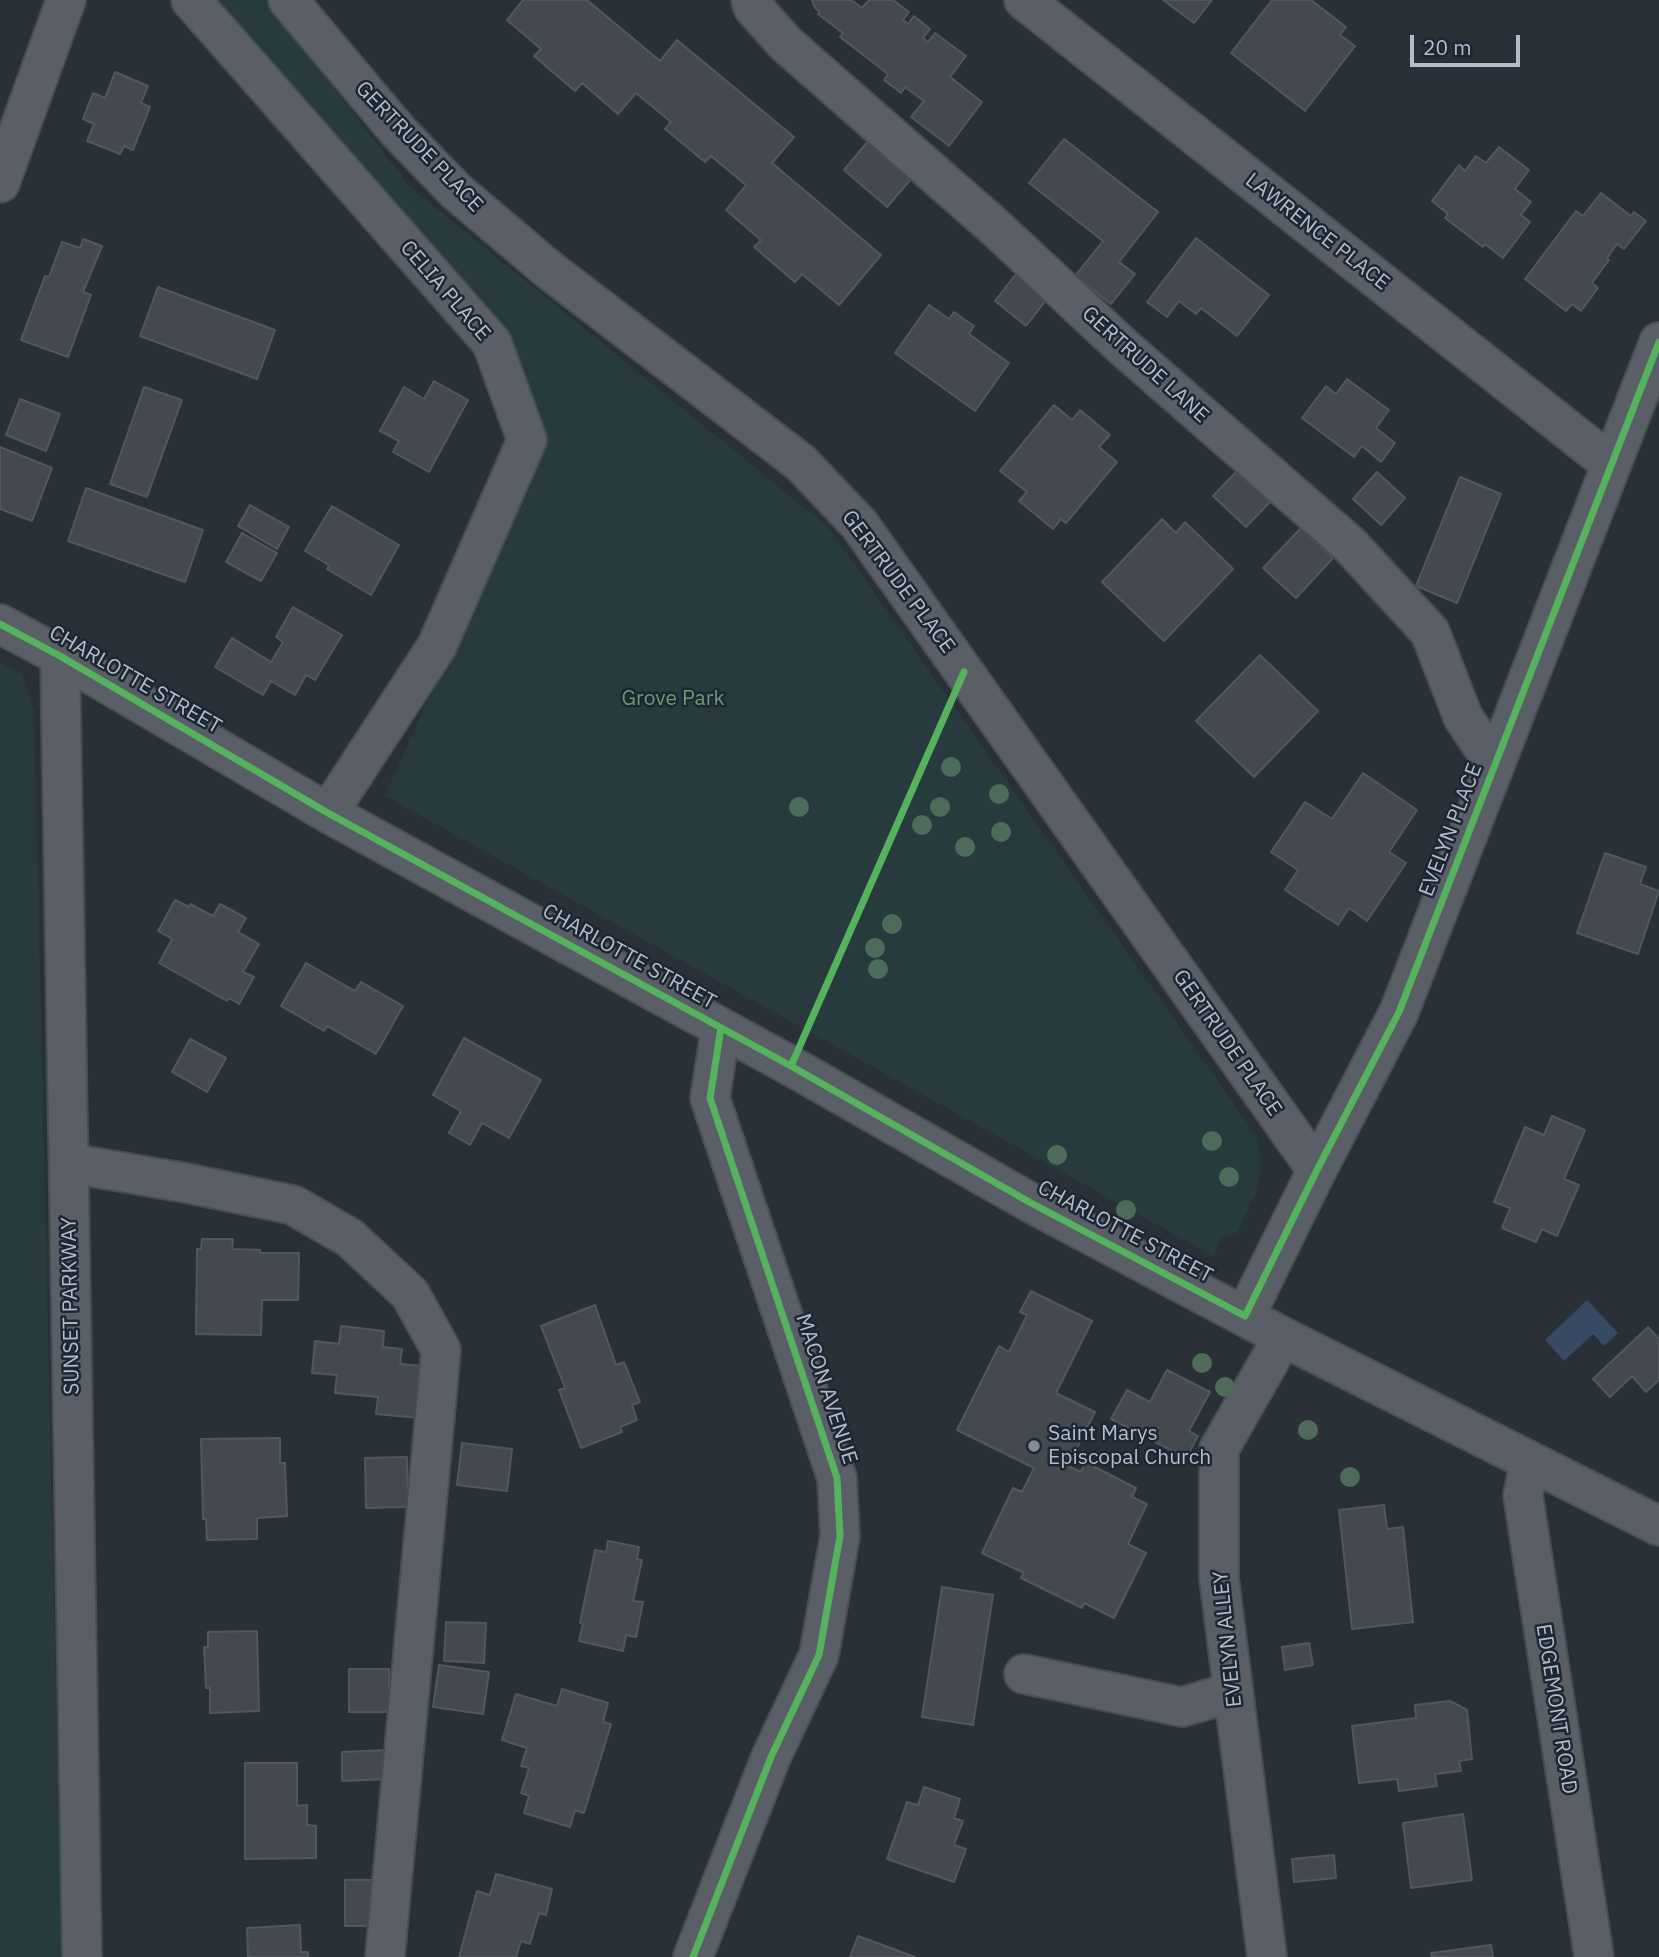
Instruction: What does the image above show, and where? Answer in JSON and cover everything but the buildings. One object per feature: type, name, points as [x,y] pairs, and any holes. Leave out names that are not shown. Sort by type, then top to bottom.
[{"type":"street","points":[[0,183],[66,0]]},
{"type":"street","name":"CELIA PLACE","points":[[191,0],[492,343],[527,440],[437,646],[328,813]]},
{"type":"street","name":"GERTRUDE PLACE","points":[[288,0],[398,131],[456,191],[548,269],[801,463],[859,524],[1317,1170]]},
{"type":"street","name":"GERTRUDE LANE","points":[[751,0],[753,7],[785,43],[997,229],[1121,345],[1350,545],[1430,632],[1463,718],[1495,765]]},
{"type":"street","name":"LAWRENCE PLACE","points":[[1024,0],[1611,464]]},
{"type":"street","name":"EVELYN PLACE","points":[[1245,1316],[1399,1012],[1659,342]]},
{"type":"street","name":"CHARLOTTE STREET","points":[[0,624],[60,656],[328,813],[791,1066],[1031,1203],[1283,1337],[1659,1526]]},
{"type":"street","name":"SUNSET PARKWAY","points":[[60,656],[82,1957]]},
{"type":"street","name":"MACON AVENUE","points":[[693,1957],[771,1757],[819,1655],[840,1536],[837,1478],[710,1098],[721,1028]]},
{"type":"street","points":[[69,1163],[186,1182],[293,1205],[351,1238],[410,1294],[442,1350],[385,1957]]},
{"type":"street","name":"EVELYN ALLEY","points":[[1267,1957],[1219,1578],[1219,1449],[1283,1337]]},
{"type":"street","name":"EDGEMONT ROAD","points":[[1530,1462],[1523,1495],[1594,1957]]},
{"type":"street","points":[[1024,1674],[1182,1707],[1233,1692]]},
{"type":"path","points":[[791,1066],[964,672]]},
{"type":"green space","name":"Grove Park","points":[[218,0],[267,0],[409,186],[828,527],[1257,1137],[1261,1163],[1257,1190],[1237,1233],[1222,1237],[1213,1256],[385,796],[537,441],[511,338]]},
{"type":"green space","points":[[0,663],[21,673],[34,711],[62,1957],[0,1957]]},
{"type":"water","points":[[1587,1300],[1618,1333],[1604,1346],[1593,1334],[1564,1361],[1545,1340]]},
{"type":"cycle path","points":[[0,624],[60,656],[328,813],[791,1066],[1031,1203],[1245,1316],[1399,1012],[1659,342]]},
{"type":"cycle path","points":[[791,1066],[964,672]]},
{"type":"cycle path","points":[[693,1957],[771,1757],[819,1655],[840,1536],[837,1478],[710,1098],[721,1028]]},
{"type":"place","name":"Saint Marys Episcopal Church","points":[[1034,1446]]}]
